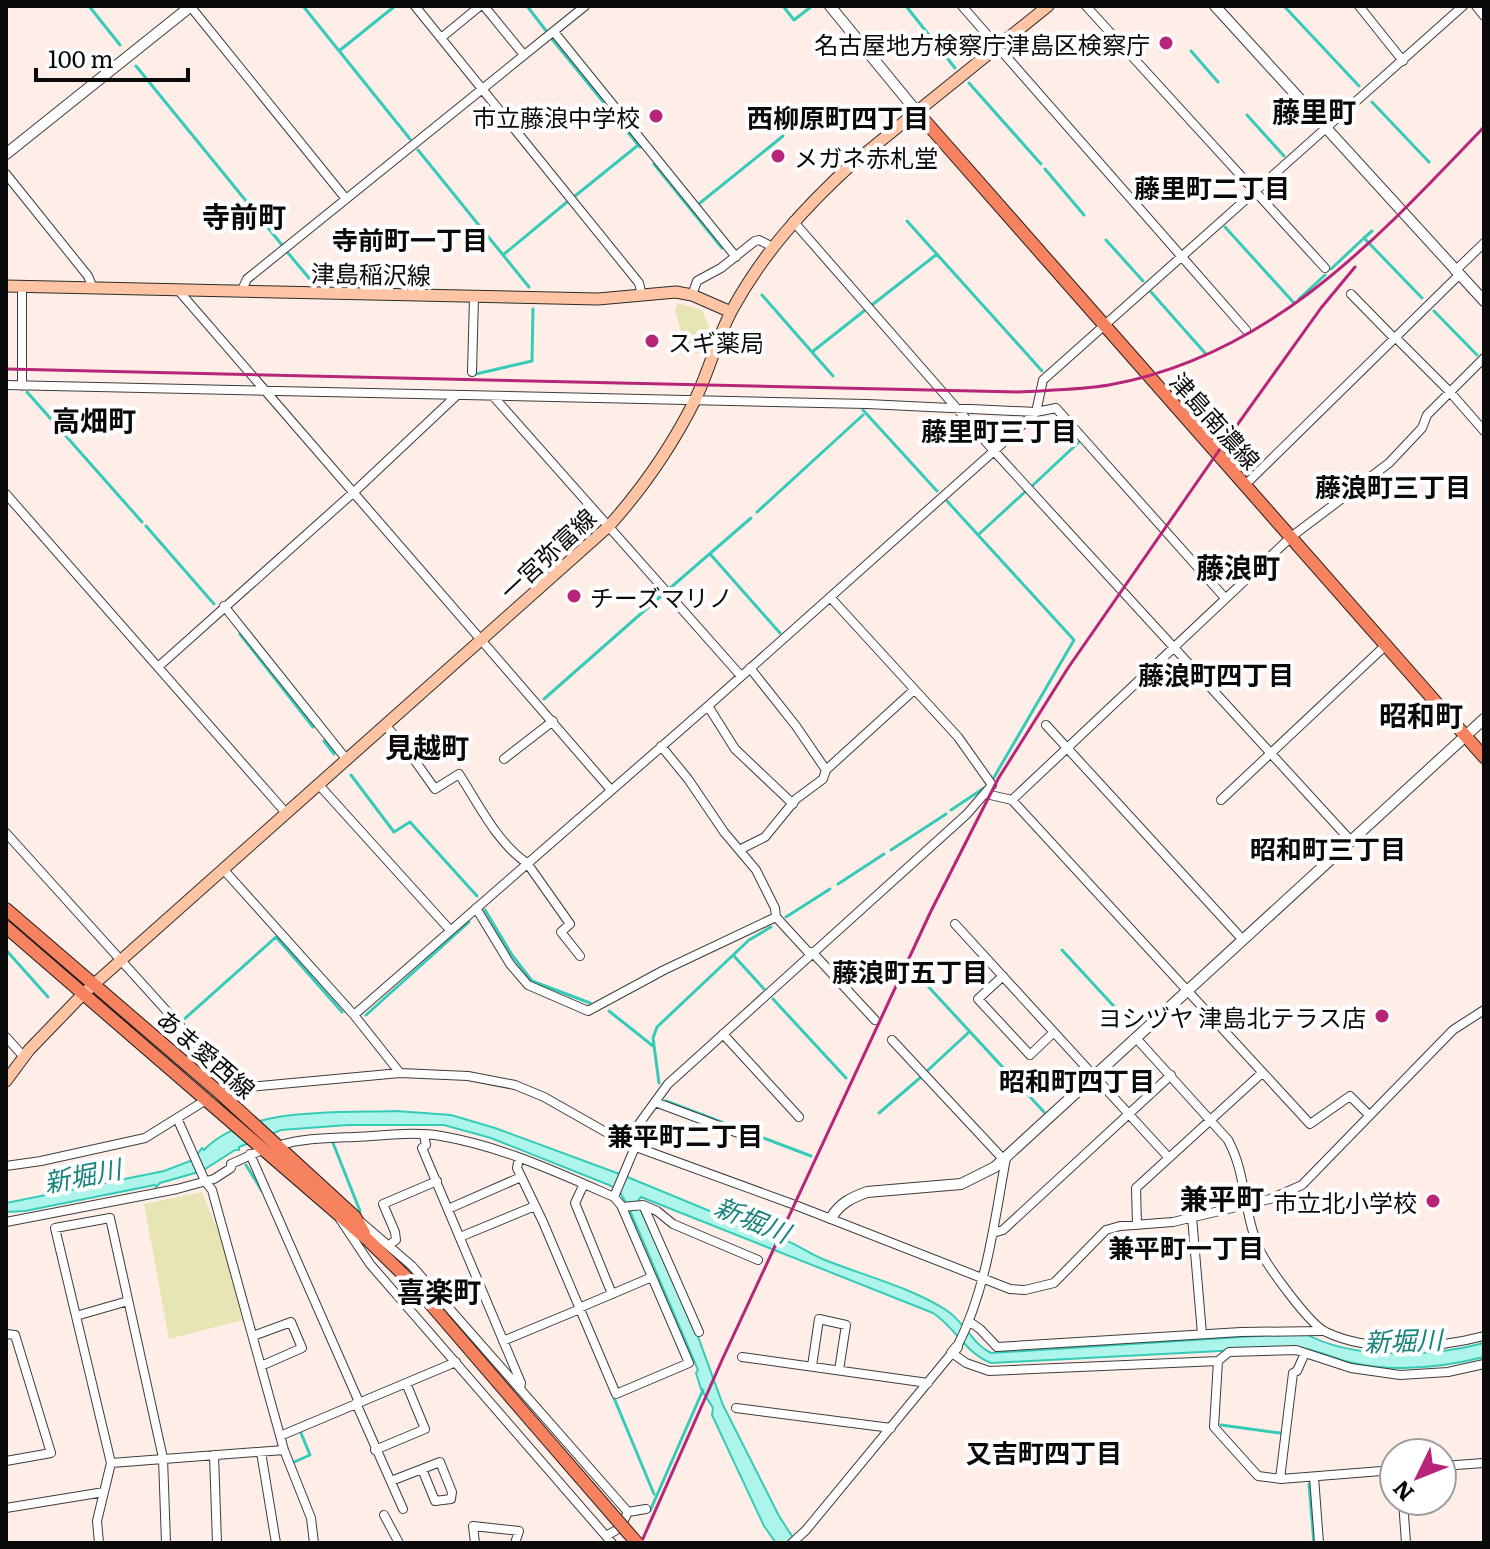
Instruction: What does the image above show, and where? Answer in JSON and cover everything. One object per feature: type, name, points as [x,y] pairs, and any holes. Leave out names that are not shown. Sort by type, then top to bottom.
[{"type":"main road","name":"一宮弥富線","points":[[6,1081],[24,1057],[83,994],[609,526],[660,462],[695,400],[731,312],[771,246],[852,164],[1048,6]]},
{"type":"main road","name":"津島南濃線","points":[[917,112],[1484,757]]},
{"type":"main road","name":"津島稲沢線","points":[[6,286],[607,299],[676,292],[692,295],[731,312]]},
{"type":"main road","name":"あま愛西線","points":[[6,909],[221,1094],[250,1121],[264,1148],[415,1286],[637,1543]]},
{"type":"main road","name":"あま愛西線","points":[[6,927],[234,1125],[355,1217],[368,1240]]},
{"type":"street","points":[[6,154],[190,6],[346,199]]},
{"type":"street","points":[[415,6],[639,283],[642,296]]},
{"type":"street","points":[[441,38],[482,6],[524,55]]},
{"type":"street","points":[[241,292],[247,279],[585,6]]},
{"type":"street","points":[[830,6],[917,112]]},
{"type":"street","points":[[962,6],[1246,330]]},
{"type":"street","points":[[1086,6],[1325,268]]},
{"type":"street","points":[[1215,6],[1484,301]]},
{"type":"street","points":[[1359,6],[1403,61]]},
{"type":"street","points":[[354,1015],[994,451],[1036,412],[1043,380],[1463,6]]},
{"type":"street","points":[[1476,6],[1484,16]]},
{"type":"street","points":[[554,32],[736,257]]},
{"type":"street","points":[[6,174],[88,276],[93,288]]},
{"type":"street","points":[[793,221],[994,451],[1351,841]]},
{"type":"street","points":[[692,295],[697,281],[759,240],[771,246]]},
{"type":"street","points":[[1245,485],[1395,339],[1484,243]]},
{"type":"street","points":[[22,287],[22,386]]},
{"type":"street","points":[[178,290],[611,790]]},
{"type":"street","points":[[1351,294],[1450,392],[1484,431]]},
{"type":"street","points":[[472,372],[474,297]]},
{"type":"street","points":[[1012,800],[1291,537],[1389,463],[1422,428],[1427,415],[1484,358]]},
{"type":"street","points":[[6,385],[695,400],[1036,412],[1056,408],[1225,598]]},
{"type":"street","points":[[158,667],[456,396]]},
{"type":"street","points":[[493,396],[741,676]]},
{"type":"street","points":[[6,494],[286,813]]},
{"type":"street","points":[[625,1143],[668,1084],[986,794],[992,785],[958,737],[830,597]]},
{"type":"street","points":[[224,606],[347,760]]},
{"type":"street","points":[[1221,800],[1386,645]]},
{"type":"street","points":[[750,668],[826,770]]},
{"type":"street","points":[[739,850],[765,837],[793,804],[823,779],[826,770],[914,690]]},
{"type":"street","points":[[708,706],[735,749],[793,804]]},
{"type":"street","points":[[831,1218],[837,1207],[852,1197],[867,1192],[961,1184],[983,1175],[1005,1159],[1484,719]]},
{"type":"street","points":[[504,759],[553,721]]},
{"type":"street","points":[[1046,725],[1243,940]]},
{"type":"street","points":[[386,726],[435,789],[459,774],[500,836],[527,863],[570,924],[561,932],[580,956]]},
{"type":"street","points":[[661,746],[756,870],[775,908],[776,917],[875,1020]]},
{"type":"street","points":[[319,785],[450,930]]},
{"type":"street","points":[[986,794],[1012,800],[1310,1124],[1350,1096],[1369,1115]]},
{"type":"street","points":[[6,833],[238,1090]]},
{"type":"street","points":[[223,869],[354,1015],[400,1073]]},
{"type":"street","points":[[476,908],[510,964],[528,985],[588,1011],[664,970],[776,917]]},
{"type":"street","points":[[955,924],[1169,1158]]},
{"type":"street","points":[[1003,976],[978,999],[1030,1055],[1054,1032]]},
{"type":"street","points":[[221,1094],[400,1073],[468,1076],[515,1085],[544,1097],[635,1147],[831,1218],[1010,1289],[1044,1287],[1054,1283],[1106,1230],[1173,1222],[1270,1199],[1302,1185],[1453,1030],[1484,1010]]},
{"type":"street","points":[[723,1034],[799,1117]]},
{"type":"street","points":[[6,1037],[24,1057]]},
{"type":"street","points":[[1136,1038],[1212,1120],[1237,1157],[1260,1251],[1292,1297],[1322,1331]]},
{"type":"street","points":[[892,1040],[1005,1159]]},
{"type":"street","points":[[1137,1225],[1136,1188],[1262,1073]]},
{"type":"street","points":[[993,1233],[1003,1230],[1171,1075]]},
{"type":"street","points":[[6,1166],[145,1138],[206,1100]]},
{"type":"street","points":[[655,1102],[738,1133]]},
{"type":"street","points":[[177,1118],[212,1190],[284,1450],[311,1518],[314,1543]]},
{"type":"street","points":[[424,1135],[426,1145],[422,1148],[521,1383],[520,1389]]},
{"type":"street","points":[[6,1222],[111,1203],[214,1179],[231,1168],[231,1164],[264,1148],[294,1140],[438,1135],[519,1158],[614,1195],[624,1207],[689,1363],[616,1394],[517,1168],[519,1158]]},
{"type":"street","points":[[614,1195],[635,1147]]},
{"type":"street","points":[[264,1148],[375,1450],[403,1509]]},
{"type":"street","points":[[794,1541],[928,1383],[954,1350],[968,1325],[984,1279],[1005,1159]]},
{"type":"street","points":[[448,1209],[521,1177]]},
{"type":"street","points":[[389,1245],[396,1240],[395,1232],[383,1204],[437,1181]]},
{"type":"street","points":[[584,1184],[575,1203],[612,1294]]},
{"type":"street","points":[[624,1207],[643,1205],[657,1211],[673,1224],[758,1260]]},
{"type":"street","points":[[643,1205],[699,1332]]},
{"type":"street","points":[[460,1237],[535,1206]]},
{"type":"street","points":[[355,1217],[412,1266],[628,1512]]},
{"type":"street","points":[[1192,1217],[1202,1334]]},
{"type":"street","points":[[99,1543],[97,1521],[111,1463],[55,1228],[110,1218],[163,1458],[166,1543]]},
{"type":"street","points":[[340,1218],[370,1264],[609,1540],[628,1512]]},
{"type":"street","points":[[486,1350],[652,1277]]},
{"type":"street","points":[[76,1316],[128,1301]]},
{"type":"street","points":[[812,1366],[819,1319],[846,1325],[839,1370]]},
{"type":"street","points":[[253,1336],[291,1322],[302,1348],[261,1366]]},
{"type":"street","points":[[968,1325],[980,1329],[997,1347],[1202,1334],[1322,1331],[1350,1340],[1410,1346],[1460,1343],[1484,1336]]},
{"type":"street","points":[[6,1334],[15,1335],[51,1453],[6,1461]]},
{"type":"street","points":[[954,1350],[966,1363],[989,1371],[1218,1361],[1229,1352],[1296,1350],[1351,1368],[1400,1375],[1448,1372],[1484,1364]]},
{"type":"street","points":[[1280,1479],[1293,1373],[1297,1371],[1305,1353]]},
{"type":"street","points":[[742,1357],[928,1383]]},
{"type":"street","points":[[1218,1361],[1214,1427],[1258,1476],[1280,1479],[1378,1471]]},
{"type":"street","points":[[280,1436],[456,1362]]},
{"type":"street","points":[[375,1450],[425,1429],[406,1383]]},
{"type":"street","points":[[736,1408],[891,1428]]},
{"type":"street","points":[[111,1463],[284,1450]]},
{"type":"street","points":[[261,1452],[276,1543]]},
{"type":"street","points":[[214,1455],[217,1543]]},
{"type":"street","points":[[391,1481],[440,1462],[452,1492],[451,1499],[435,1501],[422,1469]]},
{"type":"street","points":[[1458,1465],[1484,1463]]},
{"type":"street","points":[[563,1487],[587,1465]]},
{"type":"street","points":[[1314,1477],[1319,1543]]},
{"type":"street","points":[[6,1508],[104,1492]]},
{"type":"street","points":[[628,1512],[646,1509]]},
{"type":"street","points":[[384,1515],[399,1543]]},
{"type":"street","points":[[1404,1517],[1406,1543]]},
{"type":"street","points":[[475,1543],[473,1526],[519,1531],[515,1543]]},
{"type":"shaded area","points":[[677,303],[702,310],[710,330],[698,354],[687,349],[675,311]]},
{"type":"shaded area","points":[[202,1192],[223,1243],[246,1319],[169,1339],[144,1204]]},
{"type":"water","points":[[396,1111],[451,1115],[495,1128],[780,1238],[825,1260],[932,1302],[952,1315],[978,1344],[991,1353],[1304,1333],[1323,1342],[1368,1352],[1416,1353],[1484,1343],[1484,1357],[1451,1364],[1400,1368],[1349,1362],[1295,1347],[991,1363],[967,1347],[933,1313],[641,1197],[637,1202],[697,1334],[723,1405],[779,1516],[792,1536],[801,1542],[776,1543],[764,1526],[712,1415],[713,1408],[701,1389],[696,1373],[698,1370],[628,1206],[619,1191],[609,1185],[491,1138],[444,1125],[348,1125],[281,1130],[239,1147],[239,1150],[202,1171],[160,1183],[156,1187],[6,1212],[6,1203],[164,1171],[193,1160],[202,1148],[204,1150],[222,1136],[268,1119],[321,1113]]},
{"type":"waterway","points":[[89,6],[120,45]]},
{"type":"waterway","points":[[303,6],[410,139]]},
{"type":"waterway","points":[[339,51],[395,6]]},
{"type":"waterway","points":[[527,6],[547,32]]},
{"type":"waterway","points":[[783,6],[794,20],[812,6]]},
{"type":"waterway","points":[[906,6],[955,68]]},
{"type":"waterway","points":[[1284,6],[1359,86]]},
{"type":"waterway","points":[[552,39],[640,147]]},
{"type":"waterway","points":[[1191,51],[1218,82]]},
{"type":"waterway","points":[[136,66],[282,245]]},
{"type":"waterway","points":[[969,83],[1041,164]]},
{"type":"waterway","points":[[1372,102],[1429,162]]},
{"type":"waterway","points":[[1247,115],[1284,156]]},
{"type":"waterway","points":[[700,203],[783,136]]},
{"type":"waterway","points":[[575,196],[637,146]]},
{"type":"waterway","points":[[418,150],[529,287]]},
{"type":"waterway","points":[[654,164],[722,248]]},
{"type":"waterway","points":[[1045,169],[1084,215]]},
{"type":"waterway","points":[[503,255],[567,202]]},
{"type":"waterway","points":[[907,221],[1042,371]]},
{"type":"waterway","points":[[1225,227],[1294,303]]},
{"type":"waterway","points":[[1372,231],[1364,238],[1422,298]]},
{"type":"waterway","points":[[1331,269],[1363,239]]},
{"type":"waterway","points":[[1106,240],[1143,281]]},
{"type":"waterway","points":[[288,253],[314,284]]},
{"type":"waterway","points":[[872,305],[937,254]]},
{"type":"waterway","points":[[1299,299],[1325,275]]},
{"type":"waterway","points":[[1151,292],[1205,353]]},
{"type":"waterway","points":[[762,295],[833,376]]},
{"type":"waterway","points":[[476,374],[532,361],[533,309]]},
{"type":"waterway","points":[[812,352],[864,311]]},
{"type":"waterway","points":[[1434,311],[1477,355]]},
{"type":"waterway","points":[[27,392],[142,522]]},
{"type":"waterway","points":[[863,410],[937,491]]},
{"type":"waterway","points":[[757,512],[863,415]]},
{"type":"waterway","points":[[1031,487],[1079,442]]},
{"type":"waterway","points":[[978,535],[1026,491]]},
{"type":"waterway","points":[[947,501],[1074,640],[993,779]]},
{"type":"waterway","points":[[669,589],[751,518]]},
{"type":"waterway","points":[[146,526],[214,604]]},
{"type":"waterway","points":[[711,555],[780,633]]},
{"type":"waterway","points":[[544,699],[661,596]]},
{"type":"waterway","points":[[240,634],[313,727]]},
{"type":"waterway","points":[[324,741],[334,754]]},
{"type":"waterway","points":[[351,775],[394,832],[410,822],[477,896]]},
{"type":"waterway","points":[[951,810],[984,788]]},
{"type":"waterway","points":[[891,850],[946,814]]},
{"type":"waterway","points":[[838,884],[884,854]]},
{"type":"waterway","points":[[786,917],[830,889]]},
{"type":"waterway","points":[[485,910],[532,981],[590,1003]]},
{"type":"waterway","points":[[366,1015],[469,922]]},
{"type":"waterway","points":[[659,1083],[653,1038],[657,1027],[749,940],[771,927]]},
{"type":"waterway","points":[[181,1022],[276,937],[342,1012]]},
{"type":"waterway","points":[[6,950],[48,997]]},
{"type":"waterway","points":[[1062,950],[1121,1014]]},
{"type":"waterway","points":[[734,956],[764,989]]},
{"type":"waterway","points":[[913,970],[1044,1112]]},
{"type":"waterway","points":[[773,999],[846,1078]]},
{"type":"waterway","points":[[609,1011],[653,1046]]},
{"type":"waterway","points":[[167,1034],[174,1027]]},
{"type":"waterway","points":[[927,1071],[968,1033]]},
{"type":"waterway","points":[[879,1113],[921,1077]]},
{"type":"waterway","points":[[666,1101],[811,1156]]},
{"type":"waterway","points":[[333,1143],[360,1211]]},
{"type":"waterway","points":[[246,1165],[262,1191]]},
{"type":"waterway","points":[[650,1511],[703,1390]]},
{"type":"waterway","points":[[614,1398],[654,1494]]},
{"type":"waterway","points":[[1221,1425],[1280,1433]]},
{"type":"waterway","points":[[293,1465],[310,1455],[301,1433]]},
{"type":"waterway","points":[[1309,1484],[1314,1543]]},
{"type":"railway","points":[[6,369],[1018,392],[1109,385],[1167,370],[1220,348],[1270,320],[1316,288],[1360,251],[1484,127]]},
{"type":"railway","points":[[641,1543],[722,1360],[931,911],[998,779],[1068,668],[1220,449],[1321,308],[1355,267]]},
{"type":"place","name":"名古屋地方検察庁津島区検察庁","points":[[1166,43]]},
{"type":"place","name":"市立藤浪中学校","points":[[656,116]]},
{"type":"place","name":"メガネ赤札堂","points":[[778,156]]},
{"type":"place","name":"スギ薬局","points":[[652,341]]},
{"type":"place","name":"チーズマリノ","points":[[574,596]]},
{"type":"place","name":"ヨシヅヤ 津島北テラス店","points":[[1382,1016]]},
{"type":"place","name":"市立北小学校","points":[[1433,1201]]},
{"type":"district","name":"藤里町","points":[[1314,110]]},
{"type":"district","name":"西柳原町四丁目","points":[[838,116]]},
{"type":"district","name":"藤里町二丁目","points":[[1212,186]]},
{"type":"district","name":"寺前町","points":[[244,215]]},
{"type":"district","name":"寺前町一丁目","points":[[410,238]]},
{"type":"district","name":"高畑町","points":[[94,419]]},
{"type":"district","name":"藤里町三丁目","points":[[999,429]]},
{"type":"district","name":"藤浪町三丁目","points":[[1393,485]]},
{"type":"district","name":"藤浪町","points":[[1238,566]]},
{"type":"district","name":"藤浪町四丁目","points":[[1216,673]]},
{"type":"district","name":"昭和町","points":[[1421,714]]},
{"type":"district","name":"見越町","points":[[427,746]]},
{"type":"district","name":"昭和町三丁目","points":[[1328,847]]},
{"type":"district","name":"藤浪町五丁目","points":[[910,970]]},
{"type":"district","name":"昭和町四丁目","points":[[1077,1079]]},
{"type":"district","name":"兼平町二丁目","points":[[685,1134]]},
{"type":"district","name":"兼平町","points":[[1222,1197]]},
{"type":"district","name":"兼平町一丁目","points":[[1186,1246]]},
{"type":"district","name":"喜楽町","points":[[439,1290]]},
{"type":"district","name":"又吉町四丁目","points":[[1044,1451]]},
{"type":"water label","name":"新堀川","points":[[82,1174]]},
{"type":"water label","name":"新堀川","points":[[753,1218]]},
{"type":"water label","name":"新堀川","points":[[1403,1339]]}]
